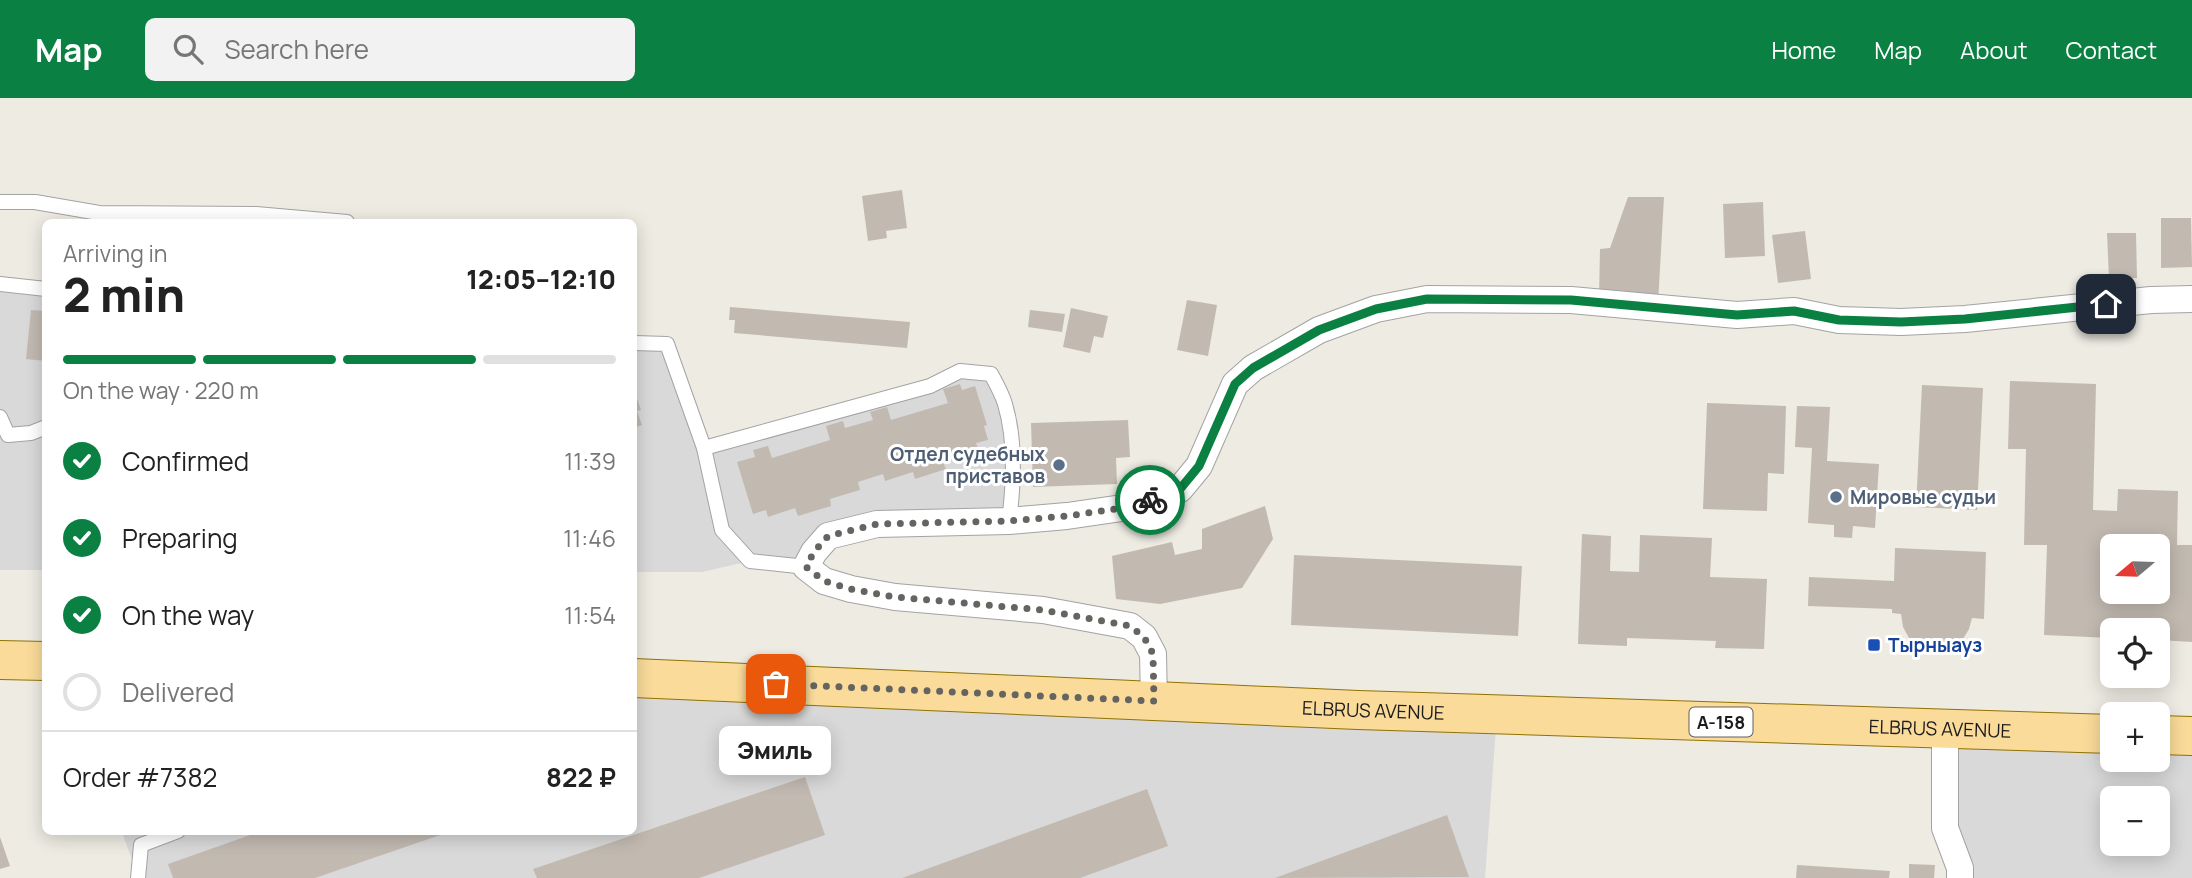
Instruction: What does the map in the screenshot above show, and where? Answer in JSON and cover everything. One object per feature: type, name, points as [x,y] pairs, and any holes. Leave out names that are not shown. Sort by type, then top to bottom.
[{"type":"main road","points":[[0,660],[42,662]]},
{"type":"main road","name":"ELBRUS AVENUE","points":[[637,678],[1154,701],[2100,734]]},
{"type":"main road","points":[[2170,735],[2192,736]]},
{"type":"street","points":[[1154,701],[1153,654],[1144,637],[1130,626],[1043,610],[895,597],[850,589],[824,581],[806,567],[814,552],[828,536],[877,524],[1009,521],[1067,516],[1129,507],[1180,489],[1199,466],[1235,384],[1253,368],[1319,330],[1376,309],[1427,299],[1571,300],[1737,315],[1794,311],[1839,320],[1901,322],[1965,319],[2151,300],[2192,299]]},
{"type":"street","points":[[1945,729],[1945,828],[1960,868],[1960,878]]},
{"type":"lane","points":[[0,202],[35,202],[99,213],[256,214],[313,219]]},
{"type":"lane","points":[[0,284],[42,289]]},
{"type":"lane","points":[[637,345],[667,344],[704,448],[722,530],[750,561],[806,567]]},
{"type":"lane","points":[[704,448],[930,386],[960,372],[991,374],[1005,404],[1012,446],[1014,486],[1009,521]]},
{"type":"lane","points":[[0,417],[8,435],[31,433],[42,429]]},
{"type":"lane","points":[[138,878],[141,845],[167,835]]},
{"type":"shaded area","points":[[0,284],[42,289],[42,570],[0,570]]},
{"type":"shaded area","points":[[637,343],[667,344],[705,448],[960,371],[991,374],[1005,404],[1009,521],[828,536],[806,567],[750,561],[702,572],[637,572]]},
{"type":"shaded area","points":[[637,678],[1497,714],[1485,878],[139,878],[124,835],[637,835]]},
{"type":"shaded area","points":[[1945,729],[2100,734],[2100,772],[2170,772],[2170,735],[2192,736],[2192,878],[1960,878]]},
{"type":"building","points":[[902,190],[907,228],[886,231],[887,238],[868,241],[862,196]]},
{"type":"building","points":[[1628,197],[1664,197],[1658,304],[1599,298],[1600,249],[1610,248]]},
{"type":"building","points":[[1763,202],[1765,256],[1725,258],[1723,204]]},
{"type":"building","points":[[2161,218],[2191,218],[2192,267],[2161,268]]},
{"type":"building","points":[[1805,231],[1811,279],[1778,283],[1772,235]]},
{"type":"building","points":[[2107,233],[2136,233],[2137,278],[2109,279]]},
{"type":"building","points":[[1187,300],[1217,305],[1208,356],[1177,350]]},
{"type":"building","points":[[730,307],[910,322],[907,348],[734,333],[735,320],[729,320]]},
{"type":"building","points":[[1071,308],[1108,316],[1103,338],[1094,336],[1090,353],[1063,347]]},
{"type":"building","points":[[31,310],[42,311],[42,361],[26,359]]},
{"type":"building","points":[[1030,310],[1065,314],[1062,332],[1028,327]]},
{"type":"building","points":[[2010,381],[2096,384],[2093,510],[2117,511],[2118,489],[2178,491],[2177,545],[2192,545],[2192,642],[2170,641],[2170,618],[2100,618],[2100,637],[2044,635],[2047,545],[2024,545],[2026,449],[2008,449]]},
{"type":"building","points":[[960,384],[962,390],[975,386],[987,425],[984,426],[988,440],[976,443],[979,451],[943,462],[946,469],[915,479],[913,472],[885,481],[883,474],[858,482],[860,490],[830,499],[831,506],[798,516],[795,508],[768,517],[766,510],[753,514],[737,462],[755,457],[753,450],[768,446],[772,458],[830,440],[826,426],[843,421],[845,428],[873,420],[870,412],[887,407],[891,420],[948,403],[943,389]]},
{"type":"building","points":[[1922,385],[1983,388],[1977,510],[1916,507]]},
{"type":"building","points":[[1707,403],[1786,406],[1784,474],[1768,473],[1767,511],[1703,509]]},
{"type":"building","points":[[1797,406],[1830,407],[1827,461],[1879,464],[1875,528],[1853,526],[1852,538],[1834,537],[1834,525],[1808,523],[1812,448],[1795,447]]},
{"type":"building","points":[[637,411],[642,425],[637,427]]},
{"type":"building","points":[[1128,420],[1130,457],[1116,458],[1117,484],[1033,487],[1031,423]]},
{"type":"building","points":[[1265,506],[1273,539],[1242,588],[1160,604],[1116,599],[1112,556],[1172,542],[1175,555],[1202,549],[1202,529]]},
{"type":"building","points":[[1582,534],[1611,536],[1610,571],[1639,572],[1640,535],[1712,538],[1710,577],[1767,579],[1764,649],[1715,648],[1716,641],[1627,638],[1627,646],[1578,644]]},
{"type":"building","points":[[1895,548],[1986,552],[1984,619],[1972,618],[1963,639],[1954,646],[1931,650],[1919,646],[1909,638],[1903,627],[1901,614],[1892,613],[1892,609],[1808,606],[1809,577],[1894,581]]},
{"type":"building","points":[[1294,555],[1522,566],[1518,636],[1291,625]]},
{"type":"building","points":[[805,777],[825,835],[699,878],[537,878],[533,869]]},
{"type":"building","points":[[1147,789],[1168,846],[1080,878],[902,878]]},
{"type":"building","points":[[1447,815],[1469,877],[1275,878]]},
{"type":"building","points":[[251,835],[440,835],[315,878],[173,878],[168,864]]},
{"type":"building","points":[[0,837],[10,866],[0,869]]},
{"type":"building","points":[[1909,864],[1935,865],[1934,878],[1909,878]]},
{"type":"building","points":[[1797,865],[1890,871],[1889,878],[1796,878]]},
{"type":"way so far","points":[[776,684],[1154,701],[1153,654],[1144,637],[1130,626],[1043,610],[895,597],[850,589],[824,581],[806,567],[814,552],[828,536],[877,524],[1009,521],[1067,516],[1129,507],[1150,500]]},
{"type":"place","name":"Отдел судебных приставов","points":[[1059,465]]},
{"type":"place","name":"Мировые судьи","points":[[1836,497]]},
{"type":"place","name":"Тырныауз","points":[[1874,645]]},
{"type":"place","name":"Эмиль","points":[[776,684]]},
{"type":"route","points":[[1150,500],[1180,489],[1199,466],[1235,384],[1253,368],[1319,330],[1376,309],[1427,299],[1571,300],[1737,315],[1794,311],[1839,320],[1901,322],[1965,319],[2106,304]]}]
